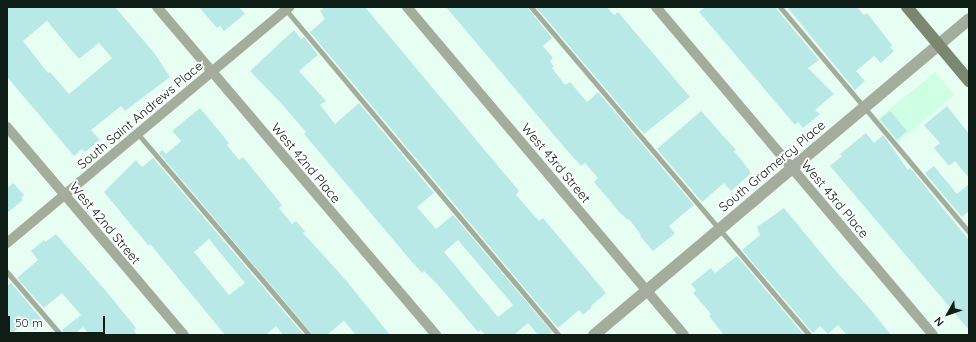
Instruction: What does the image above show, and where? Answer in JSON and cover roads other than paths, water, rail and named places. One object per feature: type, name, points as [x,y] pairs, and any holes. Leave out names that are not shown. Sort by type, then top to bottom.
[{"type":"main road","points":[[907,7],[969,81]]},
{"type":"street","name":"West 42nd Place","points":[[157,7],[436,335]]},
{"type":"street","name":"West 43rd Street","points":[[407,7],[684,335]]},
{"type":"street","name":"West 43rd Place","points":[[656,7],[933,335]]},
{"type":"street","name":"South Saint Andrews Place","points":[[7,243],[287,8]]},
{"type":"street","name":"South Gramercy Place","points":[[594,335],[969,19]]},
{"type":"street","name":"West 42nd Street","points":[[7,127],[184,335]]},
{"type":"lane","points":[[531,7],[809,335]]},
{"type":"lane","points":[[780,7],[969,232]]},
{"type":"lane","points":[[287,8],[559,335]]},
{"type":"lane","points":[[138,134],[309,335]]},
{"type":"lane","points":[[7,272],[61,335]]}]
